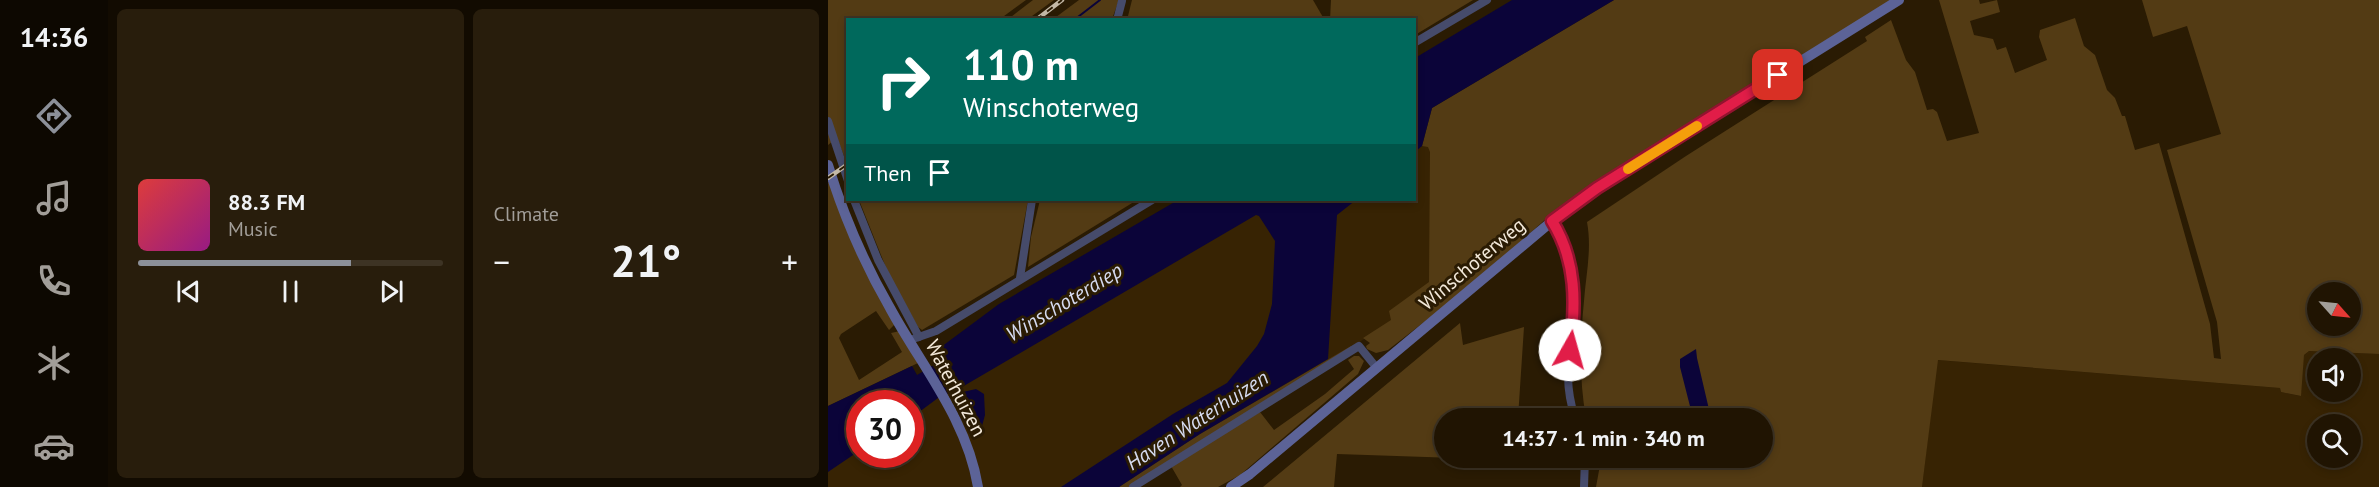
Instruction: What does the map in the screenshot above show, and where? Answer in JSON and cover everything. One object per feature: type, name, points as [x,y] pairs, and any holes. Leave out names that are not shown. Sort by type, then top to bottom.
[{"type":"main road","name":"Winschoterweg","points":[[1231,487],[1465,296],[1552,221],[1597,188],[1899,0]]},
{"type":"main road","name":"Waterhuizen","points":[[828,165],[854,236],[890,308],[915,339],[927,367],[967,442],[978,487]]},
{"type":"street","points":[[1416,42],[1487,0]]},
{"type":"street","points":[[1118,18],[1122,1]]},
{"type":"street","points":[[828,121],[846,175]]},
{"type":"street","name":"Waterhuizen","points":[[854,201],[878,260],[915,339],[936,331],[1150,201]]},
{"type":"street","points":[[1020,278],[1032,201]]},
{"type":"street","points":[[1552,221],[1563,242],[1575,287],[1575,309],[1567,371],[1568,395],[1572,408]]},
{"type":"street","points":[[1133,487],[1359,346],[1376,367]]},
{"type":"street","points":[[1584,487],[1585,468]]},
{"type":"shaded area","points":[[828,0],[1026,0],[1001,18],[846,18],[846,154],[844,156],[837,138],[828,145]]},
{"type":"shaded area","points":[[1033,0],[1054,0],[1029,18],[1010,18]]},
{"type":"shaded area","points":[[1079,0],[1119,0],[1112,18],[1055,18]]},
{"type":"shaded area","points":[[1132,0],[1313,0],[1323,18],[1128,18]]},
{"type":"shaded area","points":[[1331,0],[1473,0],[1416,34],[1416,18],[1330,18]]},
{"type":"shaded area","points":[[1614,0],[1892,0],[1614,170],[1559,207],[1478,280],[1388,350],[1376,353],[1367,349],[1366,346],[1370,343],[1363,338],[1391,320],[1389,311],[1429,282],[1430,152],[1428,147],[1422,146],[1432,108]]},
{"type":"shaded area","points":[[1939,0],[1979,0],[1980,4],[1997,0],[2000,12],[1970,21],[1974,35],[1993,39],[1997,50],[2006,47],[2015,73],[2047,60],[2039,37],[2040,30],[2075,18],[2084,46],[2095,55],[2107,90],[2115,98],[2122,116],[2125,116],[2135,150],[2159,143],[2210,324],[2214,358],[2221,359],[2217,322],[2167,150],[2221,134],[2187,26],[2153,37],[2142,0],[2379,0],[2379,354],[2361,353],[2361,348],[2307,348],[2307,353],[2304,355],[2301,396],[2281,392],[2280,388],[1938,360],[1922,487],[1596,487],[1599,468],[1773,468],[1773,408],[1585,408],[1581,360],[1589,252],[1587,222],[1867,41],[1865,37],[1891,20],[1906,60],[1915,72],[1927,110],[1933,109],[1937,112],[1947,141],[1979,133]]},
{"type":"shaded area","points":[[1432,134],[1433,293],[1395,320],[1125,487],[828,487],[828,452],[846,441],[846,468],[924,468],[924,396],[1244,201],[1416,201],[1416,147]]},
{"type":"shaded area","points":[[831,181],[895,324],[889,330],[876,311],[841,334],[839,338],[859,380],[902,352],[891,333],[900,331],[918,363],[861,390],[846,390],[846,397],[828,406],[828,183]]},
{"type":"shaded area","points":[[859,201],[1028,201],[1014,275],[922,330],[918,327],[889,275]]},
{"type":"shaded area","points":[[1040,201],[1135,201],[1028,267],[1031,237]]},
{"type":"shaded area","points":[[1460,323],[1463,345],[1524,327],[1519,408],[1434,408],[1434,458],[1337,454],[1334,487],[1263,487]]},
{"type":"shaded area","points":[[1351,346],[1352,348],[1130,487],[1119,487],[1200,434]]},
{"type":"shaded area","points":[[2307,353],[2307,402],[2361,402],[2361,353],[2379,354],[2379,487],[1922,487],[1937,360],[2280,388],[2281,392],[2300,396],[2302,363]]},
{"type":"shaded area","points":[[1359,356],[1364,361],[1358,374],[1240,475],[1218,487],[1180,487],[1182,485],[1171,466],[1260,412],[1274,430],[1325,394],[1354,369],[1348,360]]},
{"type":"water","points":[[1512,0],[1614,0],[1432,108],[1422,146],[1416,151],[1416,57]]},
{"type":"water","points":[[1176,201],[1355,201],[1337,215],[1328,359],[1200,434],[1119,487],[1061,487],[1173,414],[1227,383],[1264,334],[1272,304],[1275,241],[1259,216],[1256,215],[962,387],[938,398],[924,408],[924,390],[862,390],[912,366],[917,375],[939,362],[933,353],[999,304]]},
{"type":"water","points":[[1696,349],[1709,408],[1690,408],[1680,359]]},
{"type":"water","points":[[976,389],[984,394],[985,415],[982,426],[963,392]]},
{"type":"water","points":[[846,397],[846,460],[828,472],[828,406]]},
{"type":"waterway","points":[[1077,18],[1100,0]]},
{"type":"railway","points":[[1039,18],[1062,0]]},
{"type":"railway","points":[[828,178],[846,165]]},
{"type":"slow traffic","points":[[1628,169],[1697,126]]},
{"type":"route","points":[[1570,350],[1575,287],[1563,242],[1552,221],[1597,188],[1778,75]]},
{"type":"water label","name":"Winschoterdiep","points":[[1064,302]]},
{"type":"water label","name":"Haven Waterhuizen","points":[[1197,420]]}]
